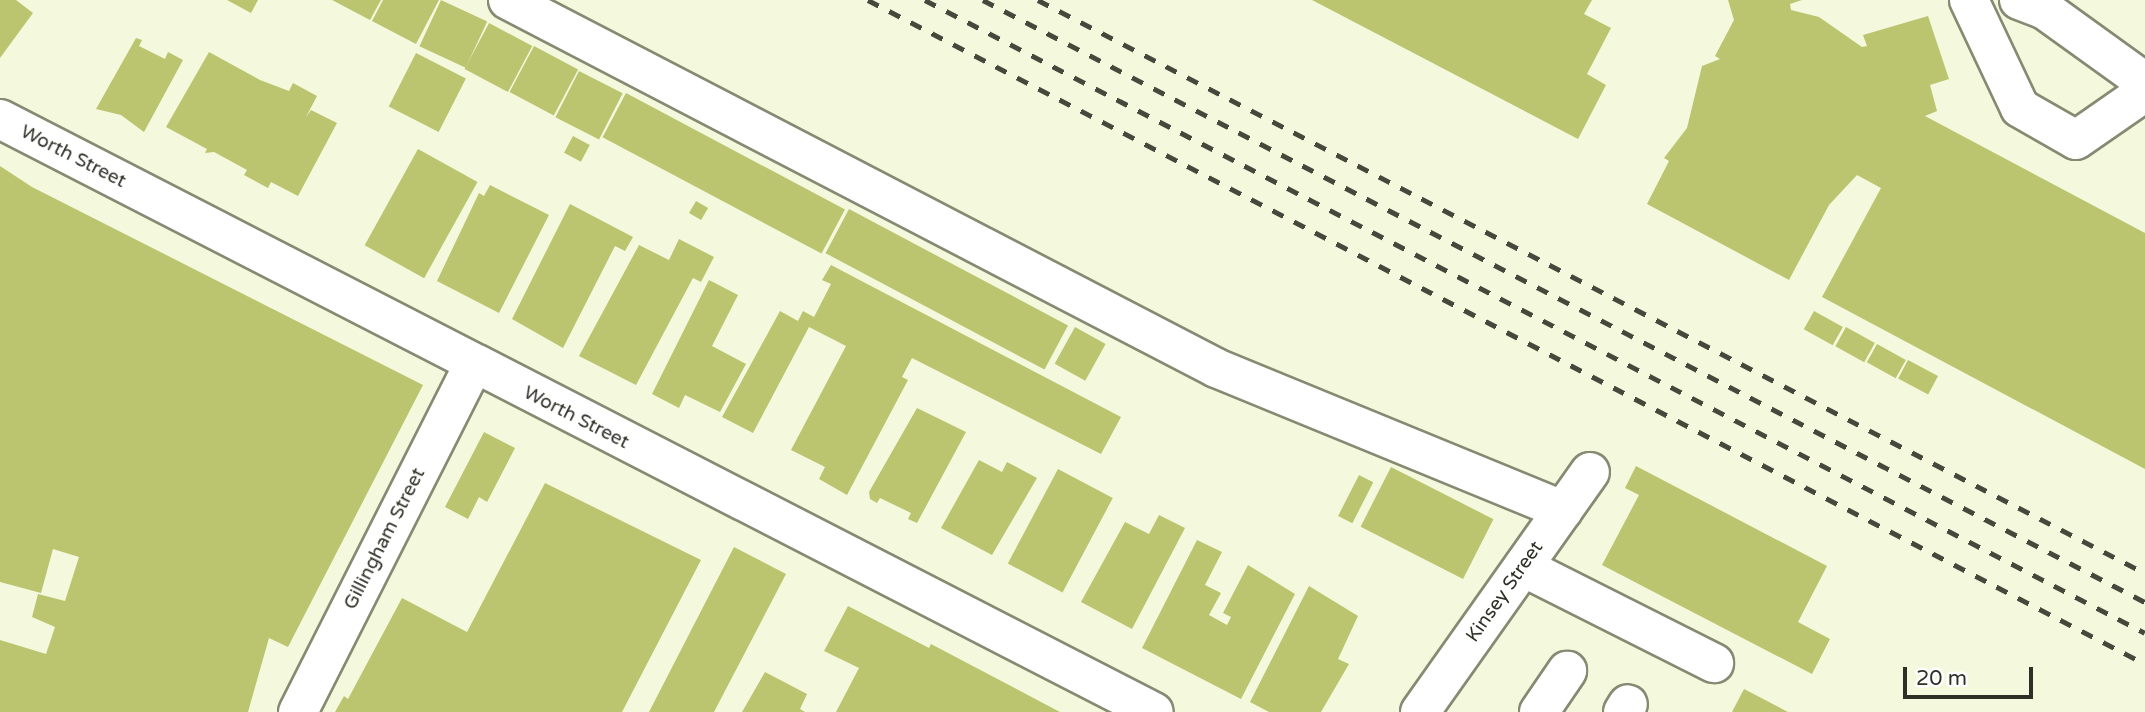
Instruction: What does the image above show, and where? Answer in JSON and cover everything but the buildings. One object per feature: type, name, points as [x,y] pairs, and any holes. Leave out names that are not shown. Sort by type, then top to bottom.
[{"type":"street","points":[[508,0],[1216,368],[1563,510]]},
{"type":"street","points":[[1969,0],[2020,108],[2076,140],[2145,92]]},
{"type":"street","points":[[2019,0],[2045,10],[2145,82]]},
{"type":"street","name":"Worth Street","points":[[0,120],[1154,712]]},
{"type":"street","name":"Gillingham Street","points":[[298,712],[473,365]]},
{"type":"street","name":"Kinsey Street","points":[[1420,712],[1590,472]]},
{"type":"street","points":[[1523,567],[1714,663]]},
{"type":"street","points":[[1539,712],[1567,671]]},
{"type":"railway","points":[[868,0],[2145,664]]},
{"type":"railway","points":[[925,0],[2145,633]]},
{"type":"railway","points":[[983,0],[2145,602]]},
{"type":"railway","points":[[1038,0],[2145,573]]}]
